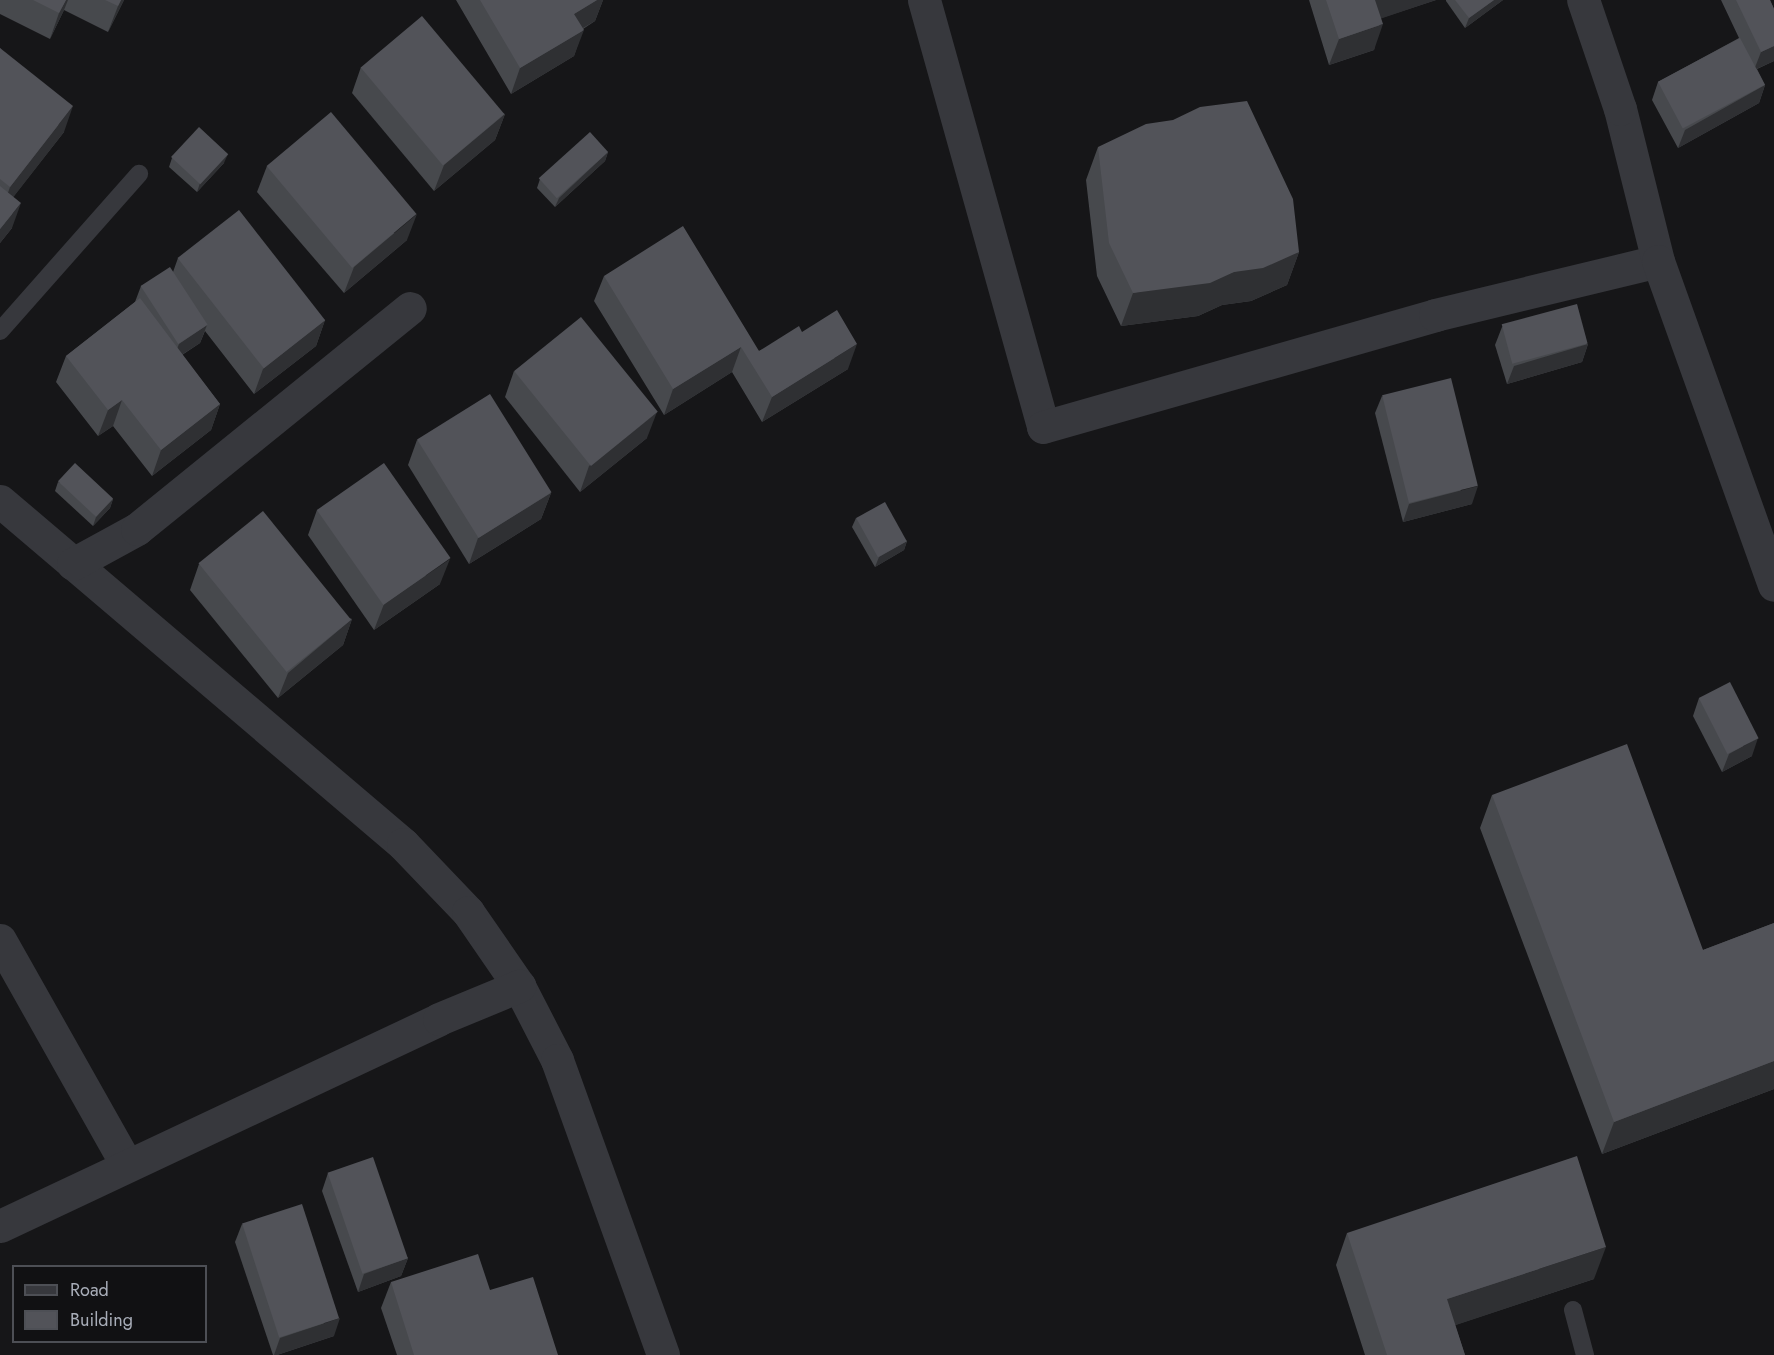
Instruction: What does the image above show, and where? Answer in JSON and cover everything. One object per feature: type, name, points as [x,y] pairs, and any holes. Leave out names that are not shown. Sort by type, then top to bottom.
[{"type":"street","points":[[924,0],[1043,427],[1479,303],[1658,261]]},
{"type":"street","points":[[1583,0],[1620,109],[1658,261],[1774,585]]},
{"type":"street","points":[[73,564],[137,529],[410,308]]},
{"type":"street","points":[[0,501],[404,844],[468,912],[519,986],[557,1060],[663,1355]]},
{"type":"street","points":[[0,940],[126,1164]]},
{"type":"street","points":[[0,1226],[126,1164],[519,986]]},
{"type":"lane","points":[[0,331],[139,174]]},
{"type":"lane","points":[[1573,1310],[1585,1355]]},
{"type":"building","points":[[33,0],[66,0],[59,13]]},
{"type":"building","points":[[105,0],[121,0],[118,6]]},
{"type":"building","points":[[480,0],[597,0],[574,14],[584,30],[520,68]]},
{"type":"building","points":[[1326,0],[1375,0],[1383,24],[1339,39]]},
{"type":"building","points":[[1455,0],[1494,0],[1469,18]]},
{"type":"building","points":[[1736,0],[1770,0],[1774,9],[1774,46],[1761,52]]},
{"type":"building","points":[[422,16],[504,114],[443,165],[361,67]]},
{"type":"building","points":[[1740,38],[1765,85],[1683,128],[1658,82]]},
{"type":"building","points":[[0,48],[73,106],[10,187],[0,179]]},
{"type":"building","points":[[1247,101],[1293,199],[1299,252],[1263,268],[1234,272],[1210,283],[1133,293],[1109,243],[1098,147],[1146,124],[1173,120],[1200,107]]},
{"type":"building","points":[[331,112],[416,214],[352,268],[267,166]]},
{"type":"building","points":[[199,127],[228,154],[200,184],[171,157]]},
{"type":"building","points":[[590,132],[608,152],[557,198],[539,178]]},
{"type":"building","points":[[0,186],[21,203],[0,229]]},
{"type":"building","points":[[239,210],[325,320],[264,368],[178,258]]},
{"type":"building","points":[[683,226],[759,351],[799,326],[802,332],[837,310],[857,344],[772,397],[741,347],[673,389],[604,276]]},
{"type":"building","points":[[170,267],[208,325],[178,344],[141,286]]},
{"type":"building","points":[[140,298],[220,404],[161,450],[122,400],[108,410],[66,356]]},
{"type":"building","points":[[1577,304],[1588,344],[1512,364],[1502,324]]},
{"type":"building","points":[[581,317],[658,412],[591,466],[514,371]]},
{"type":"building","points":[[1451,378],[1478,486],[1409,503],[1382,395]]},
{"type":"building","points":[[490,394],[551,492],[479,538],[417,440]]},
{"type":"building","points":[[75,463],[113,498],[96,517],[58,481]]},
{"type":"building","points":[[384,463],[451,558],[383,605],[317,510]]},
{"type":"building","points":[[885,502],[907,541],[878,557],[856,518]]},
{"type":"building","points":[[263,511],[351,620],[287,672],[198,563]]},
{"type":"building","points":[[1730,682],[1759,738],[1727,754],[1699,698]]},
{"type":"building","points":[[1627,744],[1703,950],[1774,923],[1774,1061],[1614,1122],[1492,795]]},
{"type":"building","points":[[1577,1156],[1606,1247],[1447,1299],[1465,1355],[1387,1355],[1347,1233]]},
{"type":"building","points":[[373,1157],[408,1258],[362,1274],[328,1173]]},
{"type":"building","points":[[302,1204],[339,1318],[279,1338],[242,1223]]},
{"type":"building","points":[[478,1254],[490,1290],[533,1277],[558,1355],[414,1355],[391,1282]]}]
